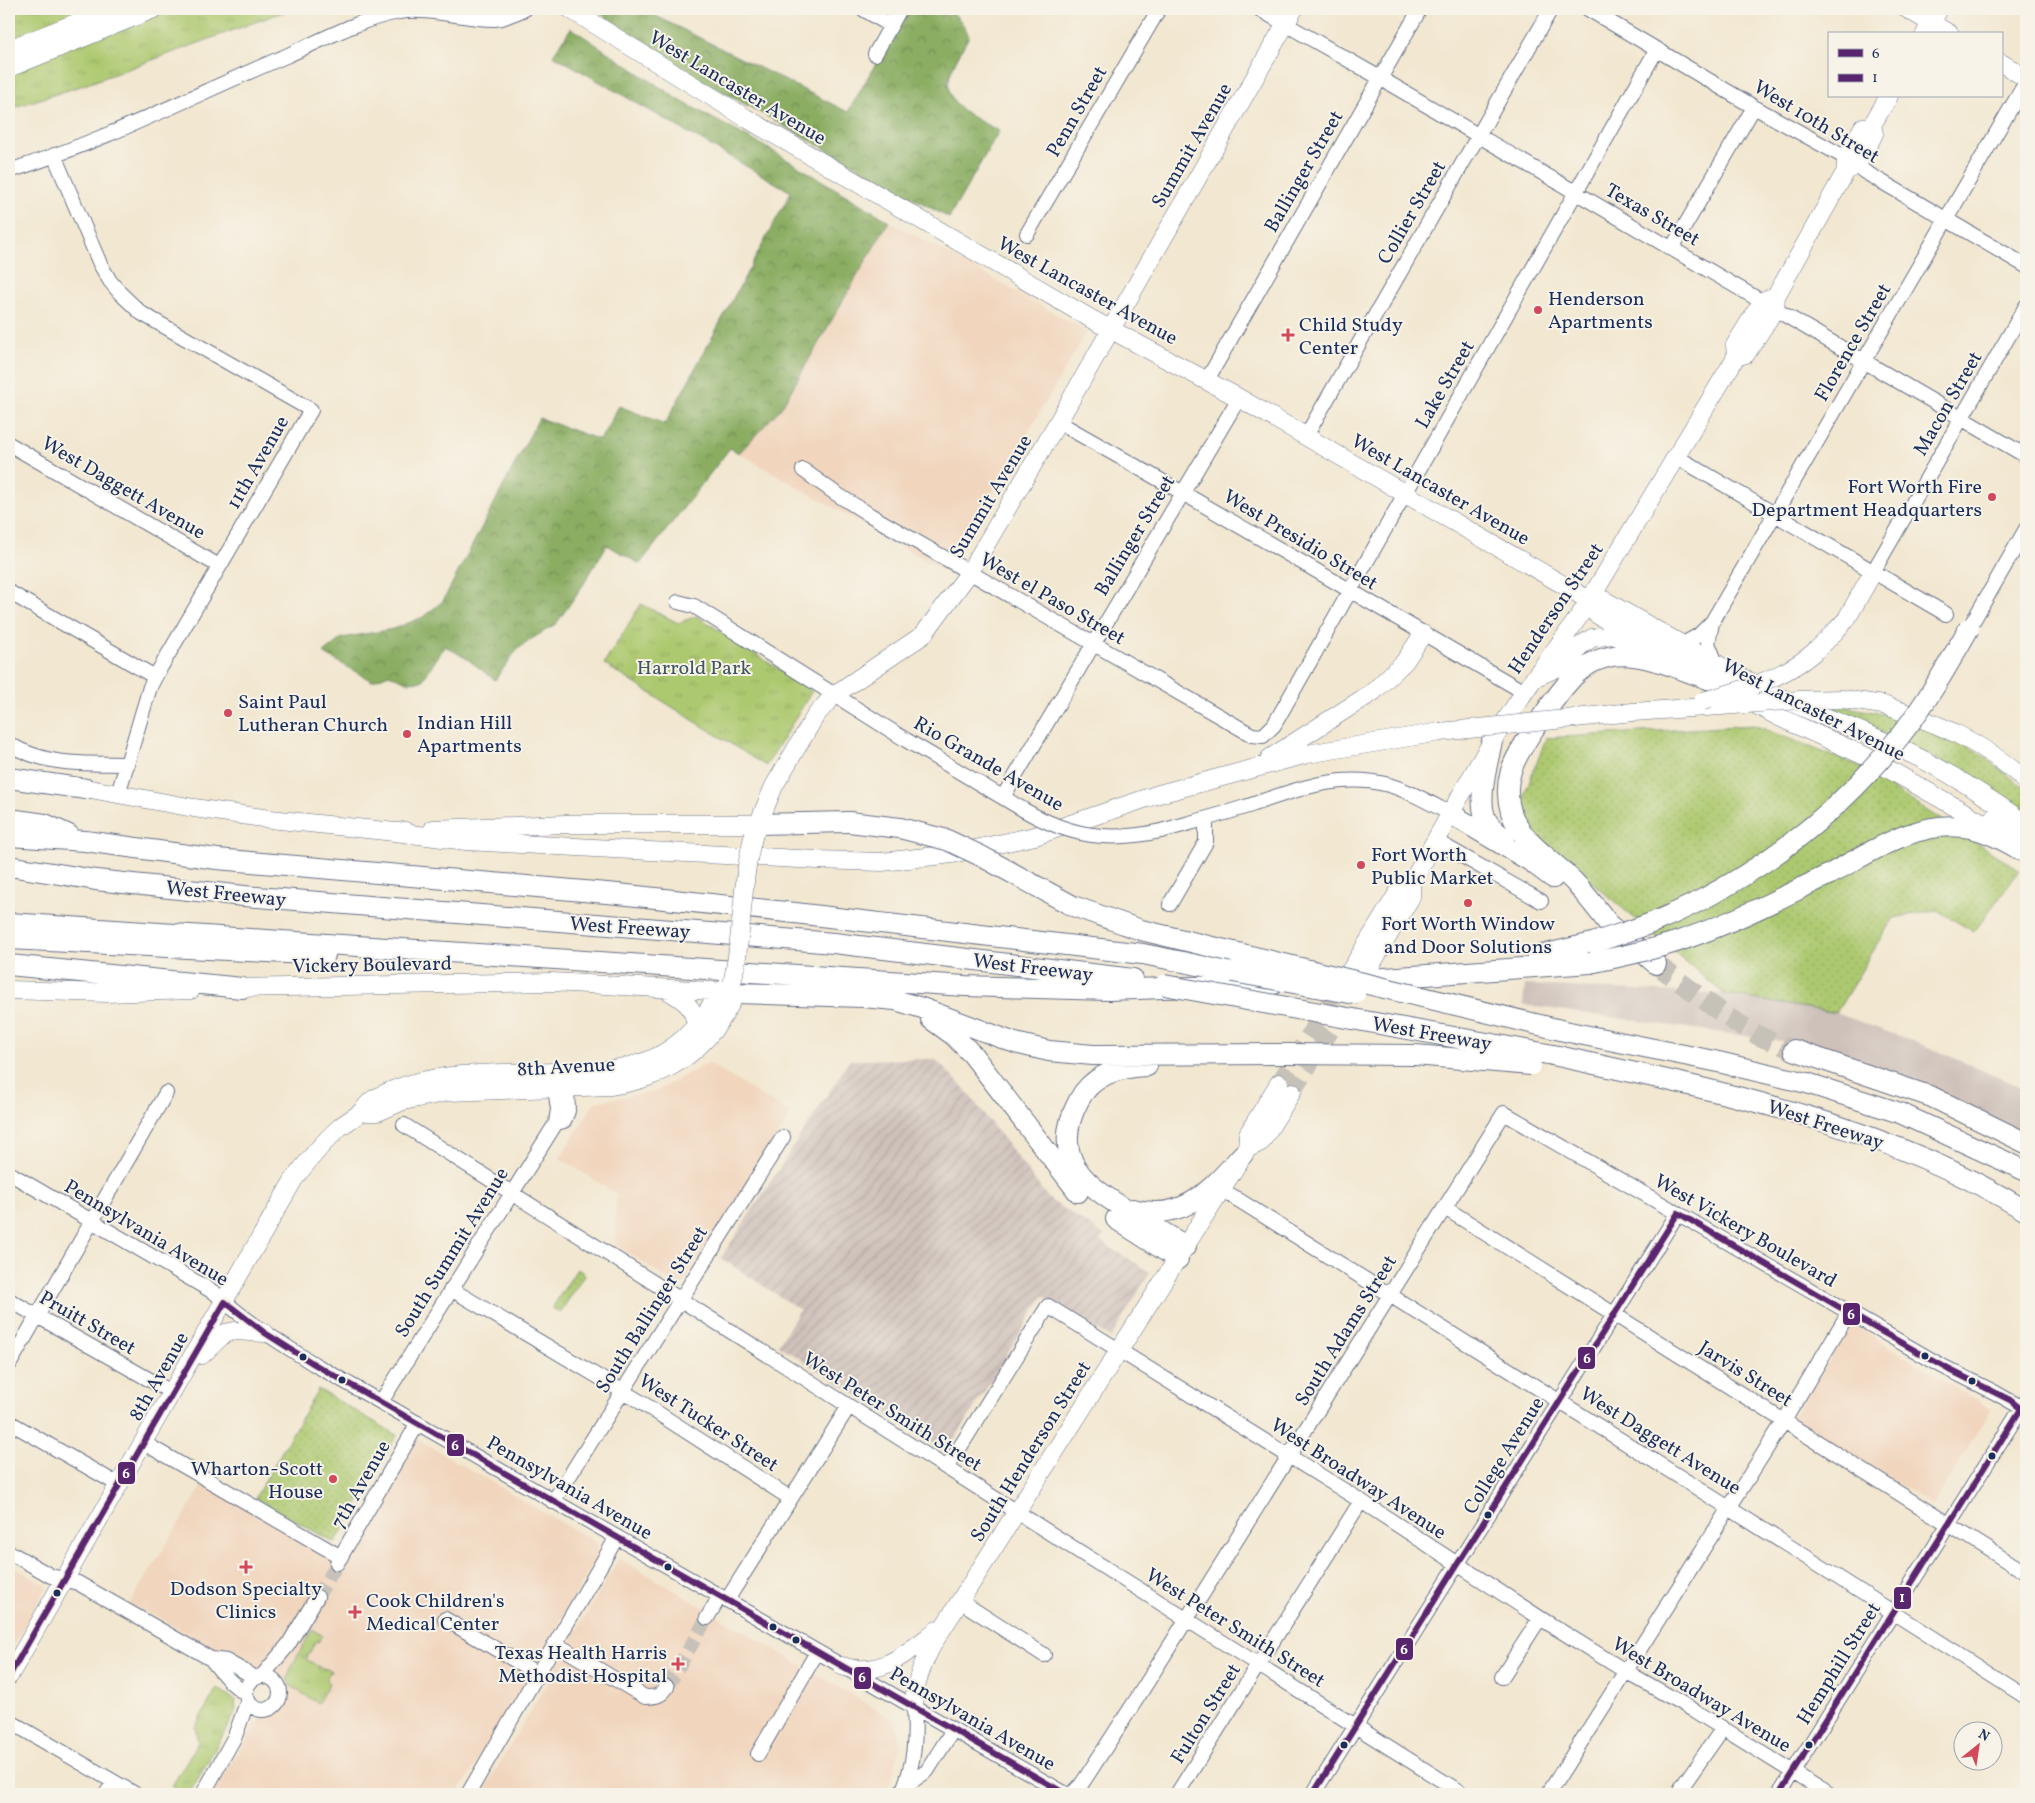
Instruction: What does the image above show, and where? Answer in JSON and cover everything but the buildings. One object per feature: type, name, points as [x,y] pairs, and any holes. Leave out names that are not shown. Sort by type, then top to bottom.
[{"type":"highway","points":[[1591,953],[1705,897],[1764,862],[1802,835],[1851,790],[1900,737],[1941,677],[1969,628]]},
{"type":"highway","points":[[1608,923],[1576,884],[1530,841],[1518,827],[1511,812],[1508,796],[1509,780],[1514,764],[1529,736],[1569,682],[1580,670],[1596,661],[1615,656],[1633,656],[1712,670]]},
{"type":"highway","points":[[1492,741],[1482,796],[1485,817],[1491,826],[1530,861],[1656,964]]},
{"type":"highway","points":[[9,778],[86,788]]},
{"type":"highway","points":[[1451,814],[1530,861]]},
{"type":"highway","points":[[9,819],[45,824],[85,842]]},
{"type":"highway","points":[[756,829],[849,822],[900,828],[947,840],[1073,906],[1141,930],[1569,1032]]},
{"type":"highway","points":[[9,923],[582,959],[966,986],[1109,990],[1325,982],[1475,970],[1591,953],[1656,948],[1694,936],[1752,912],[1905,836],[1928,828],[1956,826],[1971,828],[2026,851]]},
{"type":"highway","name":"West Freeway","points":[[9,836],[85,842],[217,859],[618,894],[815,915],[1142,954],[1714,1060],[1807,1083],[1900,1113],[2026,1171]]},
{"type":"highway","name":"West Freeway","points":[[9,866],[96,880],[244,896],[834,943],[1127,978],[1553,1055],[1705,1088],[1787,1110],[1882,1142],[1952,1171],[2026,1211]]},
{"type":"highway","points":[[9,877],[96,880]]},
{"type":"highway","points":[[9,940],[296,955],[582,959]]},
{"type":"highway","points":[[9,965],[242,988]]},
{"type":"highway","points":[[726,995],[846,996],[878,998],[908,1003],[997,1037],[1048,1051],[1093,1055],[1415,1055],[1553,1067],[1705,1088]]},
{"type":"highway","points":[[878,998],[925,1016],[953,1035],[980,1064],[1077,1191],[1085,1198],[1182,1253]]},
{"type":"highway","points":[[1794,1050],[1932,1097],[2026,1143]]},
{"type":"highway","points":[[1182,1253],[1087,1183],[1080,1174],[1071,1158],[1068,1133],[1076,1106],[1085,1090],[1100,1078],[1118,1069],[1142,1066],[1204,1064],[1286,1054]]},
{"type":"highway","points":[[1118,1205],[1134,1210],[1156,1213],[1182,1208],[1207,1191],[1245,1152]]},
{"type":"main road","points":[[9,49],[112,9]]},
{"type":"main road","points":[[9,68],[154,9]]},
{"type":"main road","points":[[1906,9],[1947,32]]},
{"type":"main road","name":"West Lancaster Avenue","points":[[576,13],[746,118],[1110,330],[1207,380],[1406,492],[1590,600],[1604,600],[1681,645],[1712,670],[1779,717],[1867,757],[1989,825],[2026,851]]},
{"type":"main road","name":"Summit Avenue","points":[[726,995],[739,943],[746,867],[756,829],[774,786],[796,746],[816,714],[834,695],[923,635],[969,573],[1058,422],[1290,16]]},
{"type":"main road","points":[[2002,64],[2026,78]]},
{"type":"main road","name":"Henderson Street","points":[[1367,972],[1411,898],[1412,884],[1492,741],[1524,692],[1590,600],[1736,357],[1746,354],[1771,302],[1850,165],[1874,134],[1872,125],[1888,98]]},
{"type":"main road","points":[[1669,709],[1736,692],[1786,670],[1813,654],[1846,620],[1873,572]]},
{"type":"main road","name":"West Lancaster Avenue","points":[[1590,600],[1596,614],[1656,650],[1773,694],[1893,745],[1951,774],[1987,796],[2026,824]]},
{"type":"main road","points":[[1250,770],[1373,692],[1405,660],[1423,634]]},
{"type":"main road","points":[[1536,677],[1564,665],[1580,646],[1600,636],[1612,635],[1656,650]]},
{"type":"main road","points":[[9,771],[86,788],[194,808],[270,819],[466,841],[882,862],[952,854],[1035,836],[1159,794],[1307,754],[1440,732],[1669,709],[1843,699],[1883,705],[1932,722],[1969,739],[2006,762],[2026,781]]},
{"type":"main road","points":[[1867,757],[1927,782],[2026,840]]},
{"type":"main road","points":[[394,832],[464,827],[627,824],[756,829]]},
{"type":"main road","name":"Henderson Street","points":[[1349,973],[1399,891],[1412,884]]},
{"type":"main road","name":"Vickery Boulevard","points":[[9,990],[107,993],[242,988],[585,982],[726,995]]},
{"type":"main road","points":[[662,988],[689,1004],[695,1017],[696,1026]]},
{"type":"main road","name":"8th Avenue","points":[[9,1676],[302,1168],[339,1128],[362,1112],[372,1100],[402,1087],[432,1079],[608,1070],[636,1064],[664,1053],[686,1037],[726,995]]},
{"type":"main road","name":"8th Avenue","points":[[362,1112],[378,1112],[403,1101],[449,1092],[610,1086],[641,1080],[665,1071],[691,1054],[716,1029],[726,995]]},
{"type":"main road","name":"South Henderson Street","points":[[914,1707],[918,1675],[929,1651],[945,1624],[1245,1152],[1261,1142],[1286,1088]]},
{"type":"main road","points":[[187,1368],[225,1333],[235,1331],[264,1333]]},
{"type":"main road","points":[[842,1666],[862,1670],[887,1664],[910,1651],[945,1624]]},
{"type":"street","points":[[9,171],[152,116],[251,71],[385,15],[416,10],[494,19],[502,18],[525,9]]},
{"type":"street","points":[[862,9],[890,25]]},
{"type":"street","points":[[875,54],[900,9]]},
{"type":"street","name":"Penn Street","points":[[1027,234],[1159,9]]},
{"type":"street","name":"Texas Street","points":[[1259,9],[1290,16],[1380,78],[1672,248],[1771,302],[1864,361],[2026,456]]},
{"type":"street","name":"Ballinger Street","points":[[1207,380],[1420,9]]},
{"type":"street","name":"Collier Street","points":[[1306,436],[1551,9]]},
{"type":"street","name":"West 10th Street","points":[[1588,9],[1850,165],[2026,266]]},
{"type":"street","name":"Lake Street","points":[[1262,736],[1274,725],[1657,49]]},
{"type":"street","name":"Florence Street","points":[[1681,645],[1697,636],[1712,622],[2026,82]]},
{"type":"street","points":[[1672,248],[1754,107]]},
{"type":"street","name":"11th Avenue","points":[[54,155],[100,264],[110,281],[130,304],[157,322],[311,410],[150,687],[118,794]]},
{"type":"street","name":"Macon Street","points":[[1873,572],[2026,306]]},
{"type":"street","name":"Ballinger Street","points":[[1002,797],[1239,398]]},
{"type":"street","name":"West Presidio Street","points":[[1058,422],[1524,692]]},
{"type":"street","name":"West Daggett Avenue","points":[[9,444],[219,566]]},
{"type":"street","points":[[1675,456],[1946,614]]},
{"type":"street","name":"West el Paso Street","points":[[803,470],[834,493],[969,573],[1252,735],[1262,736]]},
{"type":"street","points":[[1969,628],[2026,529]]},
{"type":"street","points":[[9,592],[155,678]]},
{"type":"street","name":"Rio Grande Avenue","points":[[678,602],[694,606],[834,695],[1002,797],[1046,822],[1085,834],[1104,837],[1128,837],[1161,831],[1314,785],[1346,780],[1379,783],[1393,787],[1451,814]]},
{"type":"street","name":"Florence Street","points":[[1712,622],[1708,643],[1712,670]]},
{"type":"street","points":[[9,744],[23,752],[48,760],[78,764],[128,764]]},
{"type":"street","points":[[1170,904],[1206,842],[1206,819]]},
{"type":"street","points":[[1436,842],[1540,901]]},
{"type":"street","name":"South Summit Avenue","points":[[381,1402],[556,1123],[561,1089]]},
{"type":"street","points":[[9,1365],[166,1093]]},
{"type":"street","name":"South Adams Street","points":[[1072,1794],[1081,1785],[1186,1620],[1504,1113]]},
{"type":"street","name":"West Vickery Boulevard","points":[[1504,1113],[1942,1366],[2025,1408]]},
{"type":"street","name":"West Peter Smith Street","points":[[404,1125],[1463,1794]]},
{"type":"street","name":"South Ballinger Street","points":[[554,1502],[783,1137]]},
{"type":"street","name":"Pennsylvania Avenue","points":[[9,1174],[215,1293],[264,1333],[314,1364],[1066,1794]]},
{"type":"street","name":"West Daggett Avenue","points":[[1221,1189],[2026,1697]]},
{"type":"street","name":"Jarvis Street","points":[[1445,1208],[2026,1573]]},
{"type":"street","name":"College Avenue","points":[[1314,1794],[1678,1213]]},
{"type":"street","name":"West Tucker Street","points":[[451,1289],[623,1390],[790,1498]]},
{"type":"street","name":"Pruitt Street","points":[[9,1300],[173,1393]]},
{"type":"street","name":"West Broadway Avenue","points":[[947,1468],[1048,1306],[1120,1349],[1361,1501],[1540,1618],[1723,1728],[1828,1794]]},
{"type":"street","points":[[1548,1794],[1784,1421],[1849,1312]]},
{"type":"street","points":[[707,1618],[723,1598],[790,1498],[849,1406]]},
{"type":"street","name":"Hemphill Street","points":[[1780,1794],[2025,1408]]},
{"type":"street","points":[[9,1422],[119,1485]]},
{"type":"street","name":"7th Avenue","points":[[144,1443],[339,1560],[418,1424]]},
{"type":"street","name":"Fulton Street","points":[[1177,1794],[1361,1501]]},
{"type":"street","points":[[468,1794],[617,1537]]},
{"type":"street","points":[[9,1552],[51,1576],[64,1581],[78,1583],[211,1659],[226,1661],[259,1677],[267,1677],[276,1682],[280,1690],[279,1699],[274,1706],[262,1710],[235,1736]]},
{"type":"street","points":[[203,1794],[235,1736],[249,1684],[259,1677],[288,1645],[317,1597]]},
{"type":"street","points":[[960,1601],[1044,1655]]},
{"type":"street","points":[[1502,1677],[1540,1618]]},
{"type":"street","points":[[445,1619],[538,1674]]},
{"type":"street","points":[[556,1644],[645,1696],[656,1697],[663,1694],[667,1687]]},
{"type":"street","points":[[276,1682],[287,1654],[288,1645]]},
{"type":"street","points":[[758,1754],[817,1652]]},
{"type":"street","points":[[211,1659],[223,1675],[247,1697],[254,1707],[262,1710]]},
{"type":"street","name":"South Henderson Street","points":[[903,1790],[913,1764],[915,1750],[914,1707]]},
{"type":"street","points":[[9,1721],[135,1794]]},
{"type":"street","points":[[1680,1788],[1723,1728]]},
{"type":"street","points":[[903,1790],[927,1770],[953,1730]]},
{"type":"street","points":[[106,1794],[114,1782]]},
{"type":"shaded area","points":[[889,221],[1083,329],[1086,333],[946,572],[739,453],[781,408]]},
{"type":"shaded area","points":[[1525,985],[1724,994],[1836,1013],[1931,1048],[2011,1083],[2026,1092],[2026,1139],[1795,1043],[1523,1005]]},
{"type":"shaded area","points":[[935,1059],[964,1088],[1049,1199],[1104,1235],[1100,1241],[1150,1272],[1111,1338],[1043,1296],[947,1452],[778,1345],[800,1310],[721,1258],[850,1060]]},
{"type":"shaded area","points":[[708,1063],[791,1114],[681,1287],[615,1244],[616,1194],[560,1158],[595,1102],[657,1091]]},
{"type":"shaded area","points":[[1852,1324],[1991,1409],[1933,1506],[1792,1418]]},
{"type":"shaded area","name":"Cook Children's Medical Center","points":[[417,1439],[597,1543],[599,1555],[458,1794],[211,1794],[255,1726],[262,1719],[281,1687],[159,1618],[129,1605],[204,1483],[342,1562]]},
{"type":"shaded area","name":"Texas Health Harris Methodist Hospital","points":[[619,1558],[896,1721],[900,1748],[889,1787],[885,1794],[482,1794]]},
{"type":"shaded area","points":[[9,1564],[47,1586],[9,1652]]},
{"type":"green space","points":[[9,9],[291,9],[87,84],[9,109]]},
{"type":"green space","points":[[594,9],[642,9],[848,112],[907,9],[945,9],[957,17],[969,36],[950,75],[949,86],[951,95],[956,103],[971,116],[999,131],[949,218],[691,74]]},
{"type":"green space","points":[[571,28],[681,101],[771,150],[889,221],[781,408],[739,453],[730,448],[640,564],[607,545],[583,585],[556,624],[525,643],[513,655],[495,680],[466,658],[445,646],[422,681],[407,682],[389,674],[372,681],[323,653],[342,638],[393,629],[423,617],[443,601],[539,418],[600,440],[619,406],[665,424],[791,192],[553,55]]},
{"type":"green space","name":"Harrold Park","points":[[641,604],[678,623],[697,616],[812,691],[766,766],[604,664]]},
{"type":"green space","points":[[1823,706],[1847,707],[1874,712],[1920,724],[1975,750],[2026,789],[2026,817],[1929,755]]},
{"type":"green space","points":[[1754,725],[1856,765],[2019,870],[1974,932],[1937,910],[1893,918],[1836,1013],[1724,994],[1536,835],[1521,803],[1546,738]]},
{"type":"green space","points":[[577,1269],[585,1274],[560,1313],[552,1308]]},
{"type":"green space","points":[[318,1389],[397,1435],[335,1543],[255,1498]]},
{"type":"green space","points":[[312,1630],[322,1635],[318,1642],[316,1641],[306,1659],[324,1670],[325,1668],[331,1671],[326,1680],[329,1683],[318,1703],[292,1687],[287,1680],[291,1668]]},
{"type":"green space","points":[[217,1688],[235,1700],[236,1712],[189,1794],[174,1794],[177,1789],[172,1786],[198,1742],[195,1727]]},
{"type":"tunnel","points":[[1656,964],[1727,1017],[1759,1036],[1794,1050]]},
{"type":"tunnel","points":[[1279,1083],[1345,979]]},
{"type":"tunnel","points":[[1292,1092],[1361,982]]},
{"type":"tunnel","points":[[317,1597],[337,1564]]},
{"type":"tunnel","points":[[667,1687],[707,1618]]},
{"type":"transit line","name":"6","points":[[1678,1213],[1875,1328],[1950,1370],[2010,1400],[2026,1413]]},
{"type":"transit line","name":"6","points":[[1313,1794],[1678,1213]]},
{"type":"transit line","name":"6","points":[[9,1676],[225,1302],[265,1333],[314,1364],[1066,1794]]},
{"type":"transit line","name":"1","points":[[1779,1794],[2026,1401]]},
{"type":"place","name":"Henderson Apartments","points":[[1538,310]]},
{"type":"place","name":"Child Study Center","points":[[1288,335]]},
{"type":"place","name":"Fort Worth Fire Department Headquarters","points":[[1992,497]]},
{"type":"place","name":"Saint Paul Lutheran Church","points":[[228,713]]},
{"type":"place","name":"Indian Hill Apartments","points":[[407,734]]},
{"type":"place","name":"Fort Worth Public Market","points":[[1361,865]]},
{"type":"place","name":"Fort Worth Window and Door Solutions","points":[[1468,903]]},
{"type":"place","name":"Wharton-Scott House","points":[[333,1479]]},
{"type":"place","name":"Dodson Specialty Clinics","points":[[246,1567]]},
{"type":"place","name":"Cook Children's Medical Center","points":[[355,1612]]},
{"type":"place","name":"Texas Health Harris Methodist Hospital","points":[[678,1664]]}]
